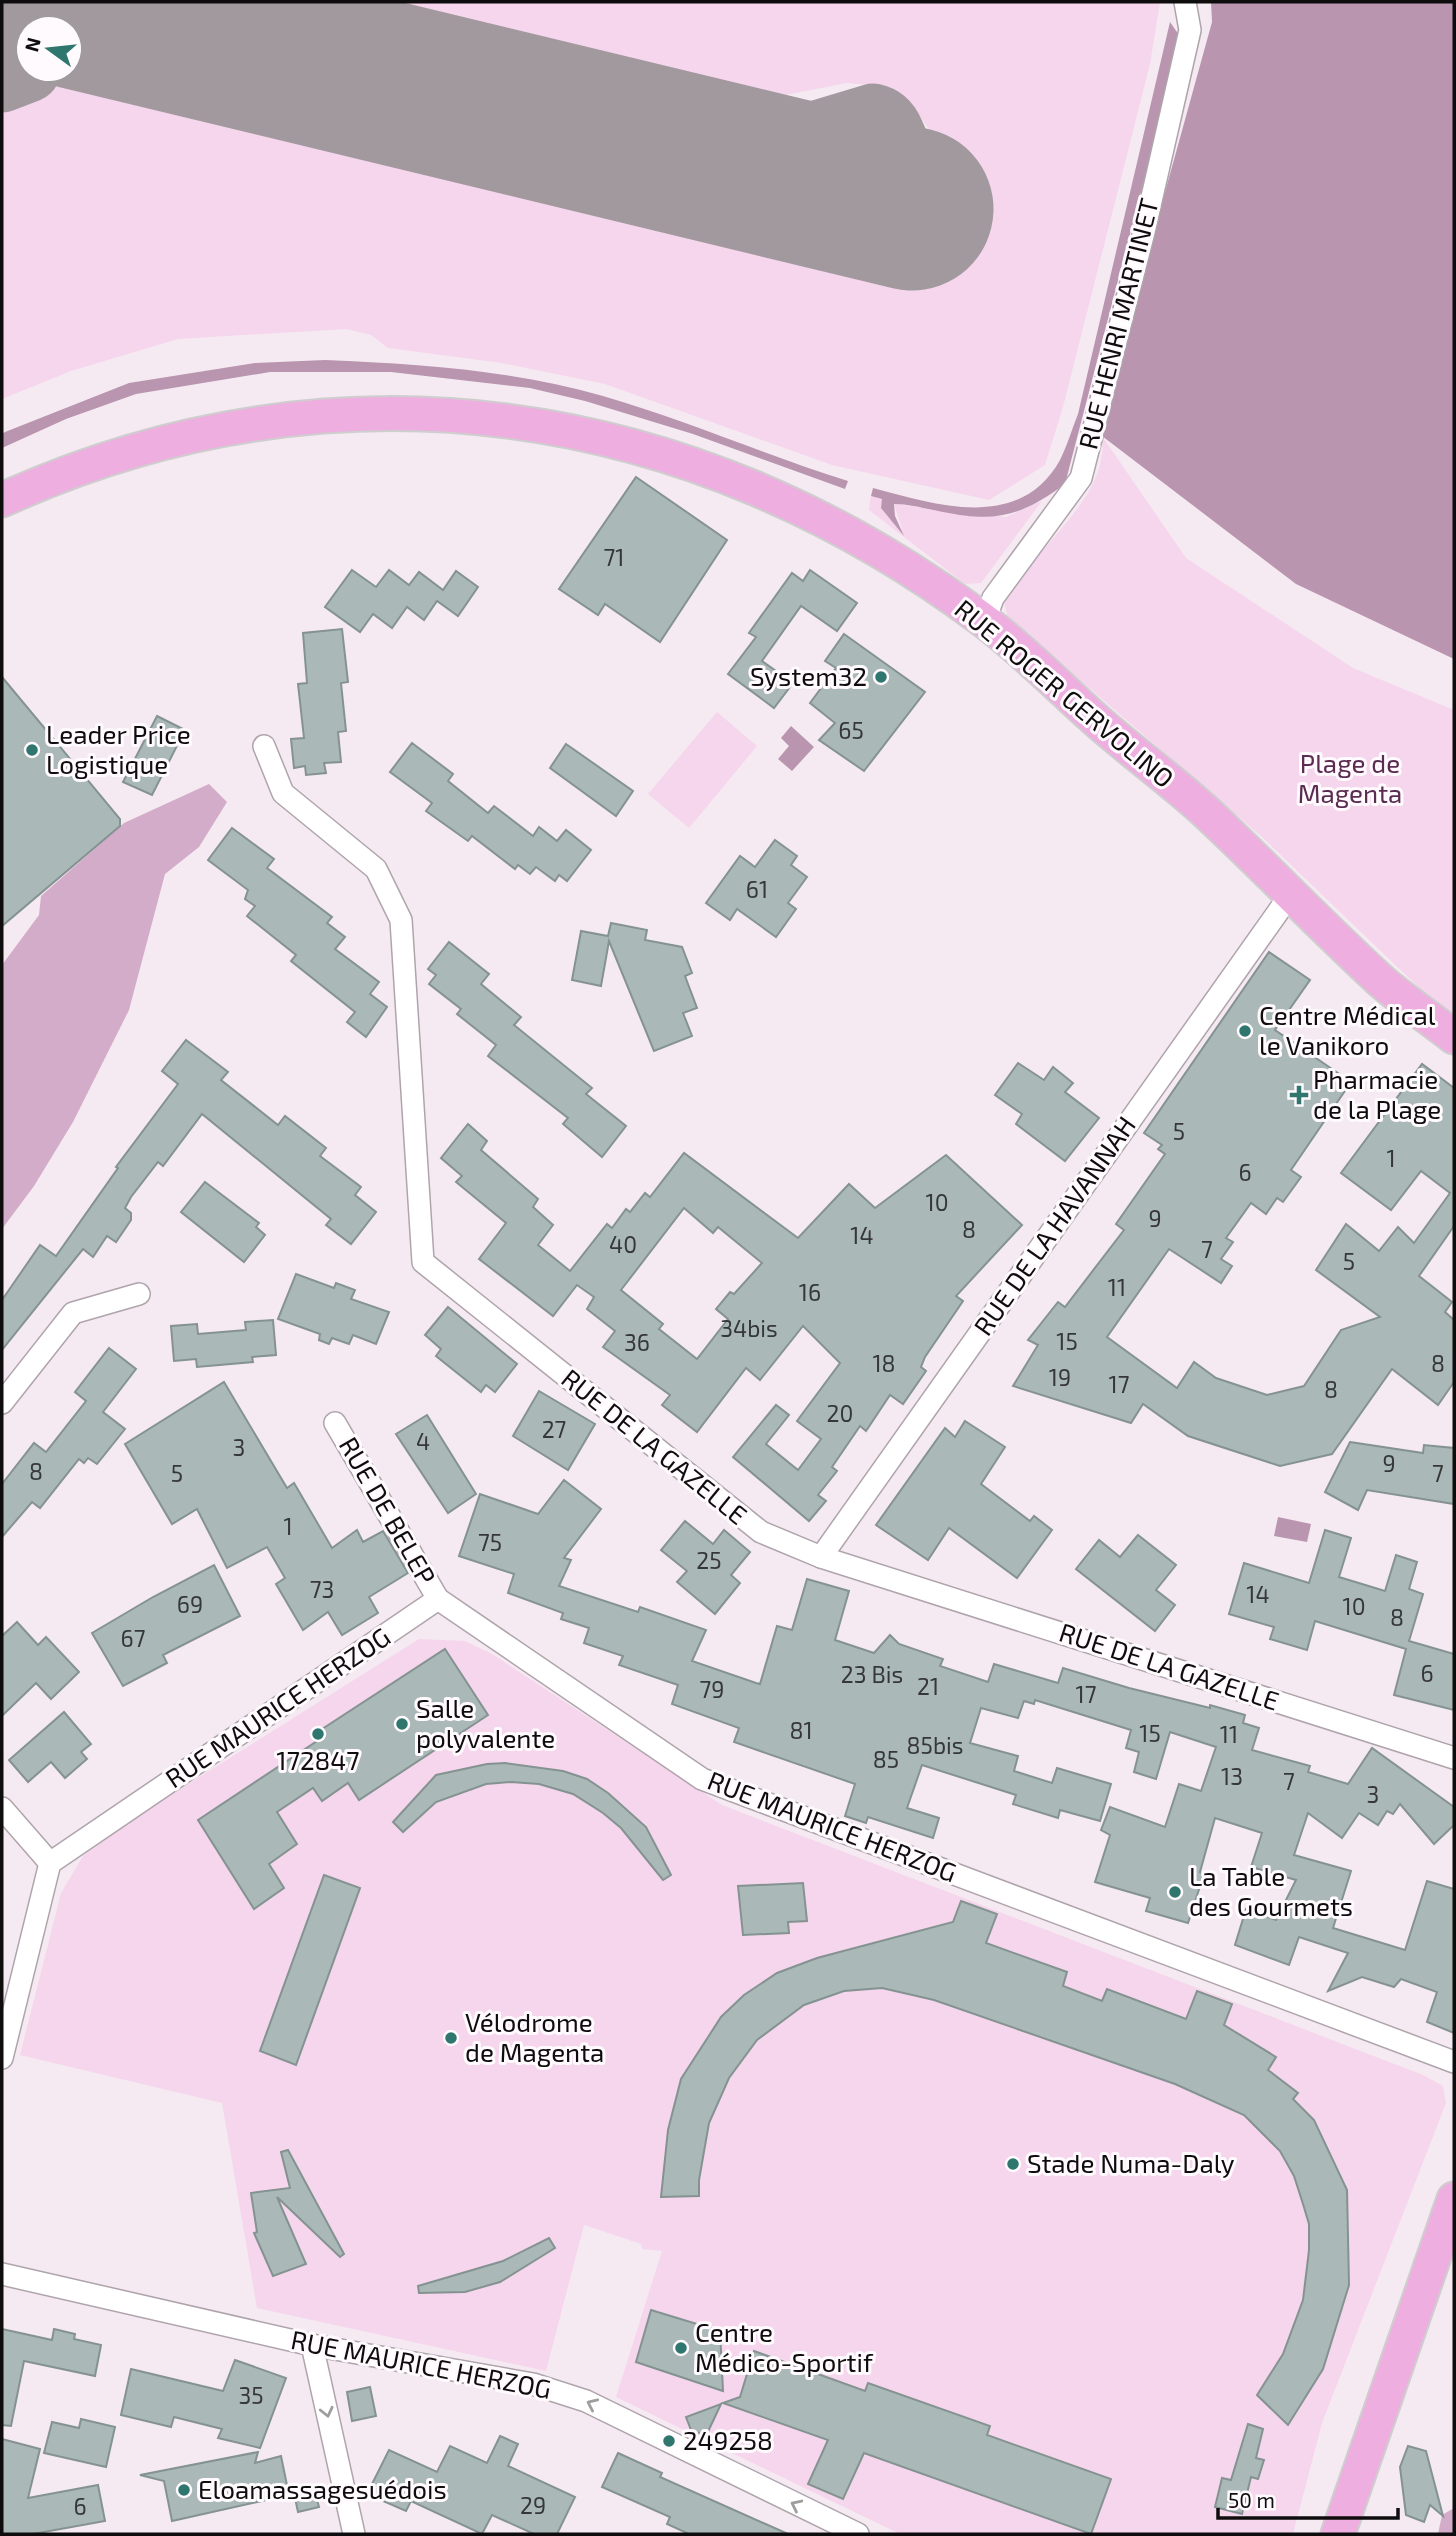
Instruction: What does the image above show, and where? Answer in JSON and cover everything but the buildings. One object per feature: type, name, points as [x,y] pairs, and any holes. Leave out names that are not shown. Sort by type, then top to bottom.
[{"type":"main road","name":"RUE ROGER GERVOLINO","points":[[2,500],[44,481],[144,446],[258,422],[353,413],[453,416],[618,440],[753,485],[898,563],[985,621],[1103,727],[1205,811],[1383,982],[1454,1037]]},
{"type":"main road","points":[[1338,2534],[1454,2199]]},
{"type":"street","name":"RUE HENRI MARTINET","points":[[985,621],[993,598],[1081,478],[1144,232],[1190,30],[1185,2]]},
{"type":"street","name":"RUE DE LA GAZELLE","points":[[264,746],[283,793],[376,869],[401,920],[423,1262],[761,1532],[821,1557],[1454,1758]]},
{"type":"street","name":"RUE DE LA HAVANNAH","points":[[821,1557],[1290,895]]},
{"type":"street","points":[[2,1403],[73,1313],[139,1294]]},
{"type":"street","name":"RUE DE BELEP","points":[[335,1423],[438,1599]]},
{"type":"street","name":"RUE MAURICE HERZOG","points":[[51,1863],[438,1599],[702,1779],[1454,2062]]},
{"type":"street","points":[[2,1808],[51,1863],[2,2058]]},
{"type":"street","name":"RUE MAURICE HERZOG","points":[[2,2274],[312,2345],[533,2384],[586,2400],[858,2534]]},
{"type":"street","points":[[312,2345],[354,2534]]},
{"type":"green space","points":[[318,2],[1160,2],[1150,64],[1063,407],[1045,465],[989,500],[832,465],[605,384],[502,363],[388,348],[371,335],[346,329],[178,339],[71,371],[2,399],[2,104],[58,84],[84,84],[84,75],[92,72],[125,73],[903,270],[936,140],[913,106],[888,87],[847,83],[739,104]]},
{"type":"green space","name":"Plage de Magenta","points":[[1102,436],[1186,558],[1353,668],[1454,710],[1454,1016],[1438,1006],[1262,837],[1008,618],[1004,603],[1092,486],[1102,454]]},
{"type":"green space","points":[[871,496],[882,499],[903,532],[894,504],[1006,517],[1042,501],[981,583],[965,584],[869,510]]},
{"type":"green space","points":[[717,712],[757,746],[689,828],[648,794]]},
{"type":"green space","points":[[419,1639],[465,1641],[492,1654],[722,1805],[1423,2075],[1443,2086],[1446,2103],[1322,2423],[1293,2534],[900,2534],[616,2397],[662,2251],[642,2249],[641,2244],[584,2225],[546,2371],[257,2308],[222,2103],[20,2055],[61,1893],[83,1856],[139,1815]]},
{"type":"shaded area","points":[[1211,2],[1454,2],[1454,659],[1296,584],[1102,436],[1109,395],[1212,22]]},
{"type":"shaded area","points":[[1170,22],[1181,38],[1065,484],[1021,510],[994,516],[962,515],[894,504],[895,516],[904,536],[881,508],[882,499],[871,496],[873,488],[949,506],[1000,505],[1023,497],[1043,483],[1060,460],[1078,414]]},
{"type":"shaded area","points":[[325,360],[465,370],[569,387],[665,416],[848,481],[845,489],[693,434],[585,401],[530,388],[391,372],[270,372],[136,394],[66,419],[2,448],[2,434],[5,432],[129,383],[255,363]]},
{"type":"shaded area","points":[[791,726],[814,747],[792,771],[778,759],[789,746],[781,738]]},
{"type":"shaded area","points":[[209,784],[227,802],[199,847],[165,874],[129,1010],[73,1122],[34,1186],[2,1229],[2,965],[39,915],[41,896],[124,823]]},
{"type":"shaded area","points":[[1278,1517],[1311,1524],[1307,1542],[1274,1536]]},
{"type":"shaded area","points":[[1454,2508],[1454,2534],[1438,2534],[1442,2515]]},
{"type":"taxiway","points":[[84,46],[141,23]]},
{"type":"taxiway","points":[[2,80],[14,75]]},
{"type":"taxiway","points":[[701,158],[744,155],[873,116],[889,127],[899,156],[896,176],[886,193],[871,204],[853,211],[834,210],[817,201],[803,183]]},
{"type":"runway","points":[[54,2],[912,209]]},
{"type":"place","name":"System32","points":[[881,677]]},
{"type":"place","name":"Leader Price Logistique","points":[[32,750]]},
{"type":"place","name":"Centre Médical le Vanikoro","points":[[1245,1031]]},
{"type":"place","name":"Pharmacie de la Plage","points":[[1299,1095]]},
{"type":"place","name":"Salle polyvalente","points":[[402,1724]]},
{"type":"place","name":"172847","points":[[318,1734]]},
{"type":"place","name":"La Table des Gourmets","points":[[1175,1892]]},
{"type":"place","name":"Vélodrome de Magenta","points":[[451,2038]]},
{"type":"place","name":"Stade Numa-Daly","points":[[1013,2164]]},
{"type":"place","name":"Centre Médico-Sportif","points":[[681,2348]]},
{"type":"place","name":"249258","points":[[669,2441]]},
{"type":"place","name":"Eloamassagesuédois","points":[[184,2490]]}]
